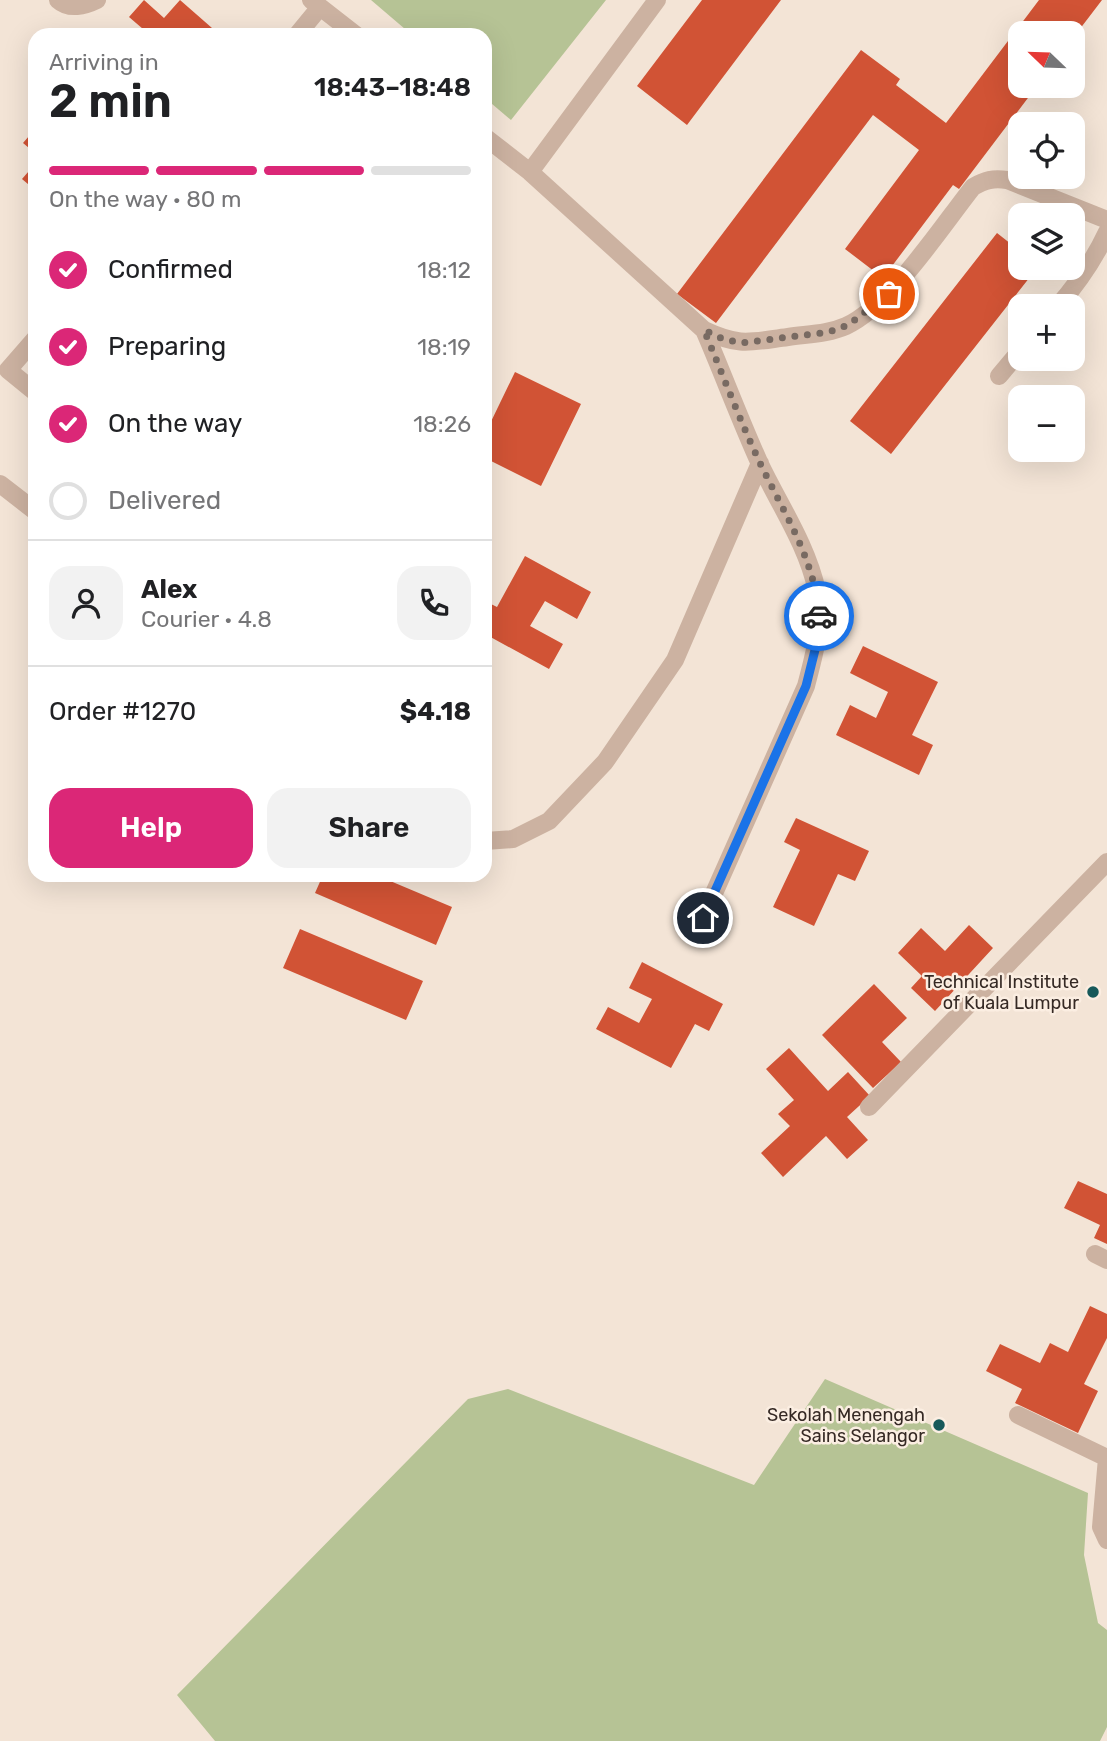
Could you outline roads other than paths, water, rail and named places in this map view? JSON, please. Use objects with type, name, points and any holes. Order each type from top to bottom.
[{"type":"lane","points":[[58,0],[64,5],[81,6],[97,0]]},
{"type":"lane","points":[[530,172],[657,0]]},
{"type":"lane","points":[[301,28],[316,4],[347,28]]},
{"type":"lane","points":[[492,142],[530,172],[704,330],[723,339],[741,343],[829,332],[848,325],[889,294],[973,187],[993,178],[1007,180],[1107,220]]},
{"type":"lane","points":[[1069,294],[1096,256],[1107,232]]},
{"type":"lane","points":[[703,918],[806,686],[819,621],[817,592],[803,548],[760,463],[704,330]]},
{"type":"lane","points":[[28,347],[4,374],[28,389]]},
{"type":"lane","points":[[999,376],[1008,365]]},
{"type":"lane","points":[[492,840],[513,839],[549,821],[605,762],[675,660],[760,463]]},
{"type":"lane","points":[[0,484],[28,506]]},
{"type":"lane","points":[[869,1107],[1107,862]]},
{"type":"lane","points":[[1018,1415],[1107,1458],[1101,1527],[1107,1540]]},
{"type":"place","name":"Technical Institute of Kuala Lumpur","points":[[1093,992]]},
{"type":"place","name":"Sekolah Menengah Sains Selangor","points":[[939,1425]]}]
